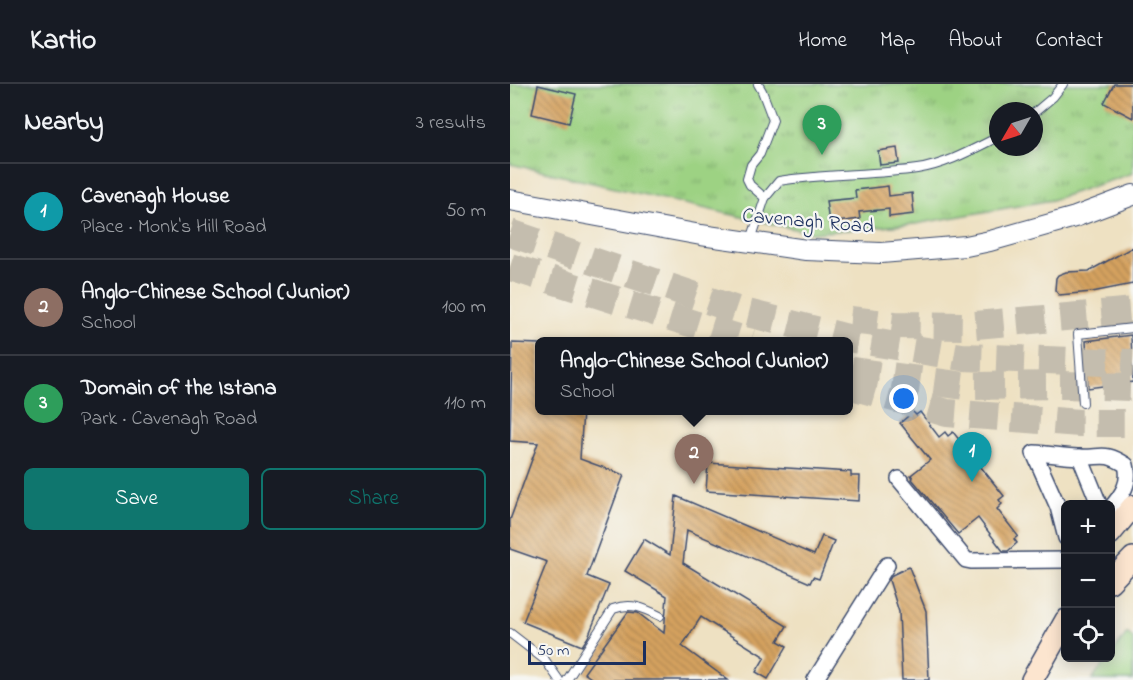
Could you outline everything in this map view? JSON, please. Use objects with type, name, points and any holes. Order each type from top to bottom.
[{"type":"main road","points":[[1115,528],[1133,506]]},
{"type":"main road","points":[[1115,577],[1133,558]]},
{"type":"main road","points":[[1032,680],[1061,627]]},
{"type":"street","name":"Cavenagh Road","points":[[510,200],[701,235],[806,250],[881,253],[966,246],[1075,217],[1133,195]]},
{"type":"street","points":[[1061,520],[1058,507],[1034,453],[1080,458],[1104,455],[1126,465],[1128,481],[1115,503]]},
{"type":"street","points":[[1080,458],[1097,500]]},
{"type":"street","points":[[899,479],[966,560],[1061,560]]},
{"type":"street","points":[[815,680],[887,565]]},
{"type":"lane","points":[[758,84],[773,120],[760,154],[751,165],[747,179],[750,185],[765,198]]},
{"type":"lane","points":[[1043,105],[1063,84]]},
{"type":"lane","points":[[750,241],[765,198],[779,181],[810,176],[918,169],[949,160],[989,141]]},
{"type":"lane","points":[[1083,404],[1078,334],[1133,328]]},
{"type":"lane","points":[[567,680],[613,609],[622,606],[640,606],[660,616]]},
{"type":"lane","points":[[510,633],[545,660],[559,680]]},
{"type":"green space","points":[[510,84],[1133,84],[1133,173],[1052,200],[915,224],[812,233],[510,164]]},
{"type":"green space","points":[[1127,633],[1133,638],[1133,680],[1091,680],[1105,662],[1115,662],[1115,650]]},
{"type":"building","points":[[1114,84],[1133,84],[1133,118],[1104,103]]},
{"type":"building","points":[[538,85],[576,94],[569,123],[532,114]]},
{"type":"building","points":[[897,148],[899,163],[880,165],[878,151]]},
{"type":"building","points":[[888,186],[889,196],[912,193],[914,214],[889,217],[889,209],[859,212],[860,219],[829,223],[826,201],[856,198],[855,190]]},
{"type":"building","points":[[1133,247],[1133,284],[1092,292],[1059,295],[1055,290],[1058,275],[1066,272],[1089,271]]},
{"type":"building","points":[[1131,335],[1133,382],[1088,388],[1086,341]]},
{"type":"building","points":[[512,343],[535,344],[535,415],[583,415],[580,459],[624,475],[587,576],[609,585],[588,637],[582,646],[523,622],[547,562],[510,549],[510,520],[538,443],[510,441]]},
{"type":"building","points":[[913,412],[916,415],[920,412],[939,437],[945,432],[948,436],[953,432],[1004,496],[999,500],[1002,504],[997,509],[1018,536],[1014,539],[1017,543],[1008,551],[1003,551],[978,518],[958,534],[912,479],[911,475],[930,460],[900,423]]},
{"type":"building","points":[[708,463],[851,472],[851,476],[860,476],[859,501],[706,491]]},
{"type":"building","points":[[676,496],[814,555],[822,536],[834,541],[819,579],[813,577],[810,583],[687,530],[683,563],[787,626],[778,641],[787,646],[768,679],[756,672],[765,657],[701,617],[682,646],[728,680],[594,680],[584,673],[628,612],[638,613],[664,633],[667,596],[625,571],[644,539],[670,555]]},
{"type":"building","points":[[909,567],[926,611],[929,680],[902,680],[899,612],[889,580],[892,575]]},
{"type":"tunnel","points":[[510,233],[743,312],[844,337]]},
{"type":"tunnel","points":[[510,267],[735,337]]},
{"type":"tunnel","points":[[850,320],[895,325],[965,326],[1133,311]]},
{"type":"tunnel","points":[[853,339],[962,357],[1133,363]]},
{"type":"tunnel","points":[[853,371],[965,386],[1133,387]]},
{"type":"tunnel","points":[[853,386],[947,413],[1080,423],[1133,423]]},
{"type":"place","name":"Domain of the Istana","points":[[822,155]]},
{"type":"place","name":"Cavenagh House","points":[[972,482]]},
{"type":"place","name":"Anglo-Chinese School (Junior)","points":[[694,484]]}]
